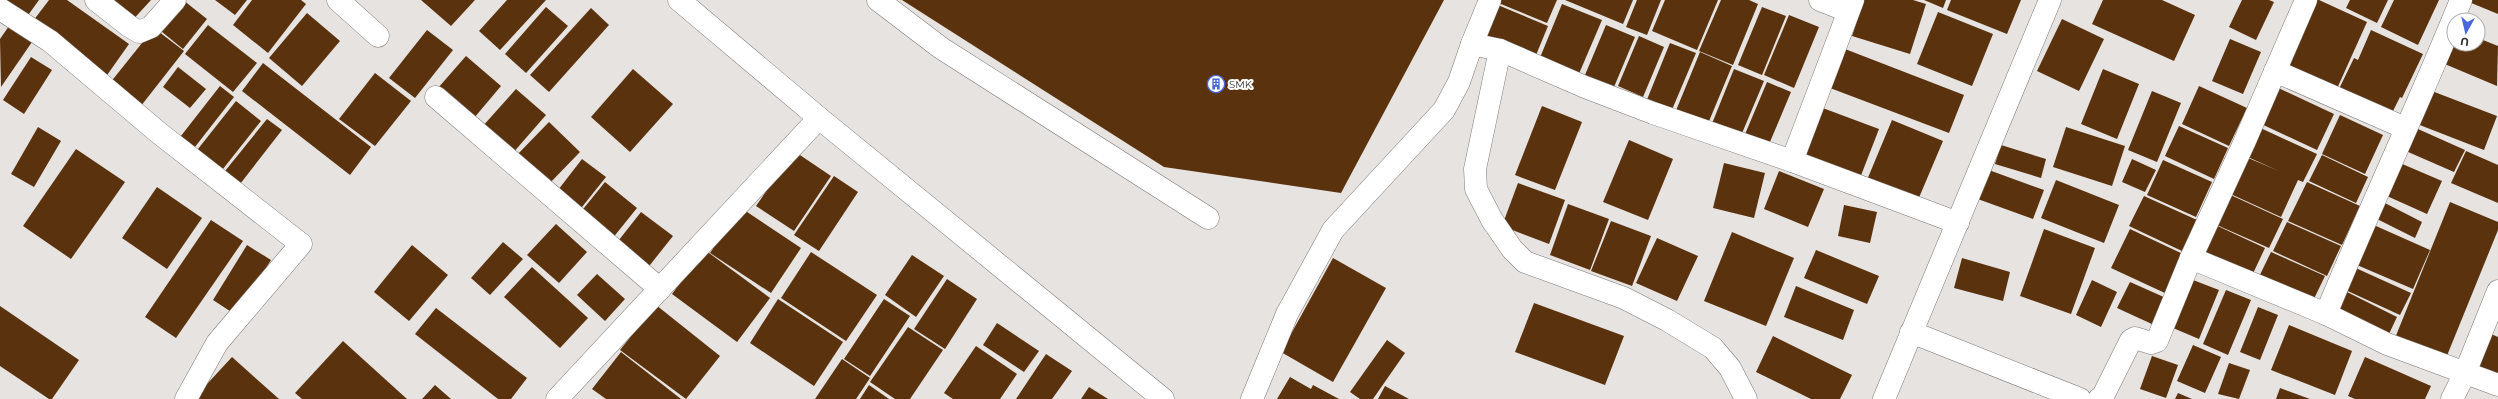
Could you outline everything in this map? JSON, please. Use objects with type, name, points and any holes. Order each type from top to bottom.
[{"type":"street","points":[[96,0],[139,32],[151,27],[175,0]]},
{"type":"street","points":[[338,0],[378,36]]},
{"type":"street","points":[[679,0],[819,118],[1163,399]]},
{"type":"street","points":[[878,0],[941,48],[1208,218]]},
{"type":"street","points":[[1252,399],[1288,314],[1333,230],[1444,110],[1459,82],[1472,44],[1490,0]]},
{"type":"street","points":[[1792,161],[1851,5],[1820,0]]},
{"type":"street","points":[[1884,399],[2050,0]]},
{"type":"street","points":[[2099,399],[2103,396],[2131,340],[2135,338],[2151,343],[2157,341],[2191,258],[2306,0]]},
{"type":"street","points":[[2326,314],[2405,128],[2435,64],[2461,0]]},
{"type":"street","points":[[0,9],[50,42],[159,133],[300,244],[217,343],[186,399]]},
{"type":"street","points":[[1472,44],[1500,50],[1585,87],[1653,113],[1792,161],[1958,223]]},
{"type":"street","points":[[1500,50],[1475,169],[1475,177],[1476,189],[1492,220],[1512,249],[1525,262],[1624,298],[1667,320],[1713,348],[1730,368],[1746,399]]},
{"type":"street","points":[[2275,71],[2405,128]]},
{"type":"street","points":[[436,97],[660,289]]},
{"type":"street","points":[[564,396],[660,289],[819,118]]},
{"type":"street","points":[[2191,258],[2326,314],[2387,344],[2498,385]]},
{"type":"street","points":[[2452,399],[2465,374],[2498,291]]},
{"type":"street","points":[[1911,332],[2080,399]]},
{"type":"building","points":[[2,0],[39,0],[26,18]]},
{"type":"building","points":[[49,0],[67,0],[129,44],[105,78],[30,25]]},
{"type":"building","points":[[103,0],[151,0],[129,24]]},
{"type":"building","points":[[183,0],[207,19],[183,49],[156,27]]},
{"type":"building","points":[[215,0],[247,0],[235,15]]},
{"type":"building","points":[[252,0],[301,0],[306,4],[268,53],[233,25]]},
{"type":"building","points":[[421,0],[475,0],[451,26]]},
{"type":"building","points":[[507,0],[546,0],[500,50],[479,31]]},
{"type":"building","name":"SMK","points":[[902,0],[1444,0],[1341,193],[1164,167]]},
{"type":"building","points":[[1497,0],[1557,0],[1547,23],[1496,2]]},
{"type":"building","points":[[1565,0],[1633,0],[1623,24]]},
{"type":"building","points":[[1637,0],[1661,0],[1647,35],[1626,27]]},
{"type":"building","points":[[1665,0],[1718,0],[1697,50],[1652,31]]},
{"type":"building","points":[[1721,0],[1749,0],[1758,4],[1733,65],[1699,51]]},
{"type":"building","points":[[1864,0],[1913,0],[1926,4],[1910,54],[1852,36]]},
{"type":"building","points":[[1924,0],[1946,0],[1943,8]]},
{"type":"building","points":[[1951,0],[2021,0],[2007,34],[1947,10]]},
{"type":"building","points":[[2103,0],[2162,0],[2195,15],[2174,61],[2092,24]]},
{"type":"building","points":[[2242,0],[2269,0],[2274,2],[2256,40],[2229,27]]},
{"type":"building","points":[[2309,0],[2319,0],[2367,22],[2335,93],[2278,67]]},
{"type":"building","points":[[2350,0],[2388,0],[2377,23],[2346,8]]},
{"type":"building","points":[[2394,0],[2439,0],[2418,45],[2381,27]]},
{"type":"building","points":[[2464,0],[2498,0],[2498,14]]},
{"type":"building","points":[[1493,3],[1548,26],[1534,60],[1479,37]]},
{"type":"building","points":[[1562,4],[1602,20],[1578,76],[1539,60]]},
{"type":"building","points":[[546,7],[568,26],[526,73],[505,54]]},
{"type":"building","points":[[1762,7],[1786,16],[1762,75],[1738,65]]},
{"type":"building","points":[[591,8],[609,25],[549,92],[530,75]]},
{"type":"building","points":[[1938,12],[1993,34],[1972,86],[1917,64]]},
{"type":"building","points":[[307,13],[340,41],[302,86],[269,58]]},
{"type":"building","points":[[1789,15],[1819,27],[1794,88],[1764,75]]},
{"type":"building","points":[[2062,19],[2104,39],[2079,91],[2037,71]]},
{"type":"building","points":[[208,25],[257,63],[233,92],[185,54]]},
{"type":"building","points":[[1606,25],[1635,37],[1614,87],[1585,75]]},
{"type":"building","points":[[9,26],[32,42],[1,87],[0,39]]},
{"type":"building","points":[[154,28],[184,51],[137,111],[106,88]]},
{"type":"building","points":[[427,30],[453,50],[415,98],[389,78]]},
{"type":"building","points":[[2371,30],[2423,54],[2402,98],[2400,97],[2392,113],[2339,89],[2354,58],[2358,60]]},
{"type":"building","points":[[1639,36],[1664,47],[1643,97],[1618,86]]},
{"type":"building","points":[[2230,39],[2261,52],[2243,94],[2212,81]]},
{"type":"building","points":[[2486,41],[2498,46],[2497,86],[2440,62],[2448,52],[2486,52]]},
{"type":"building","points":[[1670,43],[1696,53],[1671,112],[1646,102]]},
{"type":"building","points":[[1845,49],[1964,95],[1949,133],[1830,88]]},
{"type":"building","points":[[1700,52],[1732,66],[1707,126],[1675,113]]},
{"type":"building","points":[[466,56],[501,86],[474,118],[438,88]]},
{"type":"building","points":[[31,57],[52,70],[24,114],[3,100]]},
{"type":"building","points":[[263,63],[371,147],[350,175],[242,91]]},
{"type":"building","points":[[178,67],[206,89],[190,108],[163,87]]},
{"type":"building","points":[[633,69],[673,104],[630,152],[591,117]]},
{"type":"building","points":[[1734,69],[1764,81],[1740,138],[1711,126]]},
{"type":"building","points":[[2103,69],[2139,84],[2117,139],[2081,124]]},
{"type":"building","points":[[375,73],[411,101],[375,146],[339,119]]},
{"type":"building","points":[[1767,82],[1791,92],[1767,149],[1743,139]]},
{"type":"building","points":[[220,86],[234,97],[191,152],[177,141]]},
{"type":"building","points":[[2199,86],[2247,108],[2229,146],[2182,124]]},
{"type":"building","points":[[2274,86],[2334,114],[2317,150],[2257,122]]},
{"type":"building","points":[[2424,88],[2497,116],[2484,150],[2412,122]]},
{"type":"building","points":[[516,89],[546,115],[512,154],[482,127]]},
{"type":"building","points":[[2152,91],[2181,103],[2157,162],[2128,150]]},
{"type":"building","points":[[236,101],[261,121],[219,174],[194,154]]},
{"type":"building","points":[[1542,106],[1582,122],[1555,190],[1515,175]]},
{"type":"building","points":[[1820,107],[1879,129],[1860,178],[1801,156]]},
{"type":"building","points":[[2340,115],[2383,135],[2365,174],[2322,154]]},
{"type":"building","points":[[267,119],[282,130],[237,188],[221,176]]},
{"type":"building","points":[[1892,120],[1943,141],[1918,200],[1867,180]]},
{"type":"building","points":[[549,122],[580,152],[547,186],[516,156]]},
{"type":"building","points":[[2254,125],[2317,154],[2303,182],[2298,180],[2281,217],[2224,191],[2241,155],[2279,171],[2241,154]]},
{"type":"building","points":[[2409,125],[2465,150],[2454,172],[2399,148]]},
{"type":"building","points":[[2179,126],[2228,148],[2214,179],[2165,156]]},
{"type":"building","points":[[38,127],[61,141],[34,187],[11,174]]},
{"type":"building","points":[[2066,127],[2125,146],[2112,186],[2053,167]]},
{"type":"building","points":[[1629,140],[1673,159],[1648,220],[1603,202]]},
{"type":"building","points":[[2001,145],[2046,159],[2041,178],[1995,164]]},
{"type":"building","points":[[76,149],[125,182],[71,259],[23,226]]},
{"type":"building","points":[[794,151],[831,176],[794,231],[756,206]]},
{"type":"building","points":[[2466,151],[2498,165],[2498,203],[2451,183]]},
{"type":"building","points":[[2322,155],[2368,177],[2356,203],[2309,181]]},
{"type":"building","points":[[582,159],[606,177],[578,212],[555,194]]},
{"type":"building","points":[[2132,159],[2156,170],[2145,192],[2122,182]]},
{"type":"building","points":[[2163,160],[2212,182],[2196,217],[2147,195]]},
{"type":"building","points":[[2393,160],[2442,181],[2427,214],[2378,192]]},
{"type":"building","points":[[1724,163],[1765,173],[1754,218],[1713,208]]},
{"type":"building","points":[[1986,169],[2044,190],[2033,219],[1975,198]]},
{"type":"building","points":[[1779,171],[1824,189],[1808,227],[1764,209]]},
{"type":"building","points":[[834,176],[858,192],[819,251],[794,235]]},
{"type":"building","points":[[2056,180],[2119,205],[2104,243],[2041,218]]},
{"type":"building","points":[[605,182],[637,208],[612,239],[580,213]]},
{"type":"building","points":[[2307,182],[2360,206],[2342,245],[2288,221]]},
{"type":"building","points":[[1518,183],[1565,200],[1549,244],[1502,226]]},
{"type":"building","points":[[157,187],[202,218],[167,269],[122,238]]},
{"type":"building","points":[[2224,192],[2283,219],[2269,248],[2210,222]]},
{"type":"building","points":[[2144,196],[2197,220],[2182,251],[2129,226]]},
{"type":"building","points":[[2379,200],[2422,222],[2415,238],[2371,216]]},
{"type":"building","points":[[2450,202],[2498,222],[2498,230],[2444,363],[2393,343]]},
{"type":"building","points":[[1568,204],[1609,219],[1590,270],[1550,255]]},
{"type":"building","points":[[1844,205],[1877,212],[1870,243],[1838,236]]},
{"type":"building","points":[[741,208],[801,248],[771,293],[710,253]]},
{"type":"building","points":[[641,212],[673,236],[646,270],[615,245]]},
{"type":"building","points":[[211,220],[243,241],[176,338],[145,317]]},
{"type":"building","points":[[1611,221],[1651,236],[1632,286],[1591,271]]},
{"type":"building","points":[[2209,222],[2265,248],[2249,282],[2193,257]]},
{"type":"building","points":[[2287,222],[2341,246],[2327,276],[2273,251]]},
{"type":"building","points":[[2367,222],[2430,250],[2413,289],[2350,262]]},
{"type":"building","points":[[556,224],[587,252],[559,283],[527,255]]},
{"type":"building","points":[[2044,229],[2095,248],[2071,314],[2020,296]]},
{"type":"building","points":[[2130,229],[2185,255],[2167,294],[2111,268]]},
{"type":"building","points":[[1732,232],[1794,258],[1766,326],[1704,301]]},
{"type":"building","points":[[1657,238],[1698,256],[1677,301],[1636,283]]},
{"type":"building","points":[[503,242],[523,259],[490,295],[471,278]]},
{"type":"building","points":[[247,245],[271,260],[236,315],[213,300]]},
{"type":"building","points":[[412,245],[448,275],[409,321],[374,292]]},
{"type":"building","points":[[705,250],[770,298],[737,342],[672,294]]},
{"type":"building","points":[[1816,250],[1879,276],[1867,304],[1804,278]]},
{"type":"building","points":[[811,252],[877,295],[846,341],[781,298]]},
{"type":"building","points":[[2271,252],[2325,276],[2310,307],[2256,283]]},
{"type":"building","points":[[912,255],[944,276],[916,317],[885,295]]},
{"type":"building","points":[[1333,258],[1386,288],[1333,382],[1281,352]]},
{"type":"building","points":[[1962,258],[2010,272],[2003,301],[1954,288]]},
{"type":"building","points":[[2349,265],[2411,293],[2400,315],[2339,287]]},
{"type":"building","points":[[532,267],[588,318],[560,348],[504,297]]},
{"type":"building","points":[[597,274],[625,299],[605,321],[577,295]]},
{"type":"building","points":[[947,279],[977,299],[945,349],[914,329]]},
{"type":"building","points":[[2092,280],[2117,292],[2101,327],[2076,315]]},
{"type":"building","points":[[2193,280],[2219,290],[2199,339],[2173,328]]},
{"type":"building","points":[[2130,282],[2166,298],[2154,325],[2117,308]]},
{"type":"building","points":[[1796,286],[1854,310],[1843,340],[1784,317]]},
{"type":"building","points":[[2341,289],[2397,317],[2388,336],[2332,308]]},
{"type":"building","points":[[2226,290],[2251,300],[2228,355],[2203,344]]},
{"type":"building","points":[[778,299],[843,342],[814,386],[750,343]]},
{"type":"building","points":[[884,299],[910,316],[870,376],[844,359]]},
{"type":"building","points":[[1534,303],[1624,336],[1605,385],[1515,352]]},
{"type":"building","points":[[656,305],[720,356],[686,399],[620,350]]},
{"type":"building","points":[[0,306],[79,360],[52,399],[49,399],[0,366]]},
{"type":"building","points":[[2258,307],[2278,315],[2260,360],[2240,352]]},
{"type":"building","points":[[436,308],[527,378],[511,399],[498,399],[415,334]]},
{"type":"building","points":[[997,323],[1039,351],[1024,372],[983,345]]},
{"type":"building","points":[[2289,325],[2352,351],[2335,395],[2271,370]]},
{"type":"building","points":[[908,327],[943,350],[910,399],[895,399],[870,382]]},
{"type":"building","points":[[2484,331],[2498,337],[2498,380],[2468,367]]},
{"type":"building","points":[[1773,336],[1852,375],[1840,399],[1811,399],[1756,372]]},
{"type":"building","points":[[1387,340],[1405,353],[1373,399],[1360,399],[1350,392]]},
{"type":"building","points":[[343,341],[407,399],[302,399],[295,393]]},
{"type":"building","points":[[2193,345],[2221,357],[2205,393],[2177,381]]},
{"type":"building","points":[[976,346],[1017,374],[1000,399],[953,399],[944,393]]},
{"type":"building","points":[[621,352],[681,399],[606,399],[592,389]]},
{"type":"building","points":[[1046,354],[1072,371],[1052,399],[1016,399]]},
{"type":"building","points":[[2152,356],[2178,365],[2166,398],[2140,389]]},
{"type":"building","points":[[232,357],[279,399],[198,399],[195,397]]},
{"type":"building","points":[[2365,357],[2431,386],[2425,399],[2355,399],[2348,396]]},
{"type":"building","points":[[842,359],[870,378],[856,399],[815,399]]},
{"type":"building","points":[[2229,363],[2250,370],[2239,399],[2218,394]]},
{"type":"building","points":[[1290,377],[1311,389],[1313,385],[1339,399],[1277,399]]},
{"type":"building","points":[[435,385],[451,399],[422,399]]},
{"type":"building","points":[[869,385],[889,399],[860,399]]},
{"type":"building","points":[[1385,386],[1409,399],[1378,399]]},
{"type":"building","points":[[1089,387],[1108,399],[1081,399]]},
{"type":"building","points":[[2280,388],[2310,399],[2276,399]]},
{"type":"building","points":[[2178,393],[2192,399],[2175,399]]},
{"type":"place","name":"SMK","points":[[1216,84]]}]
